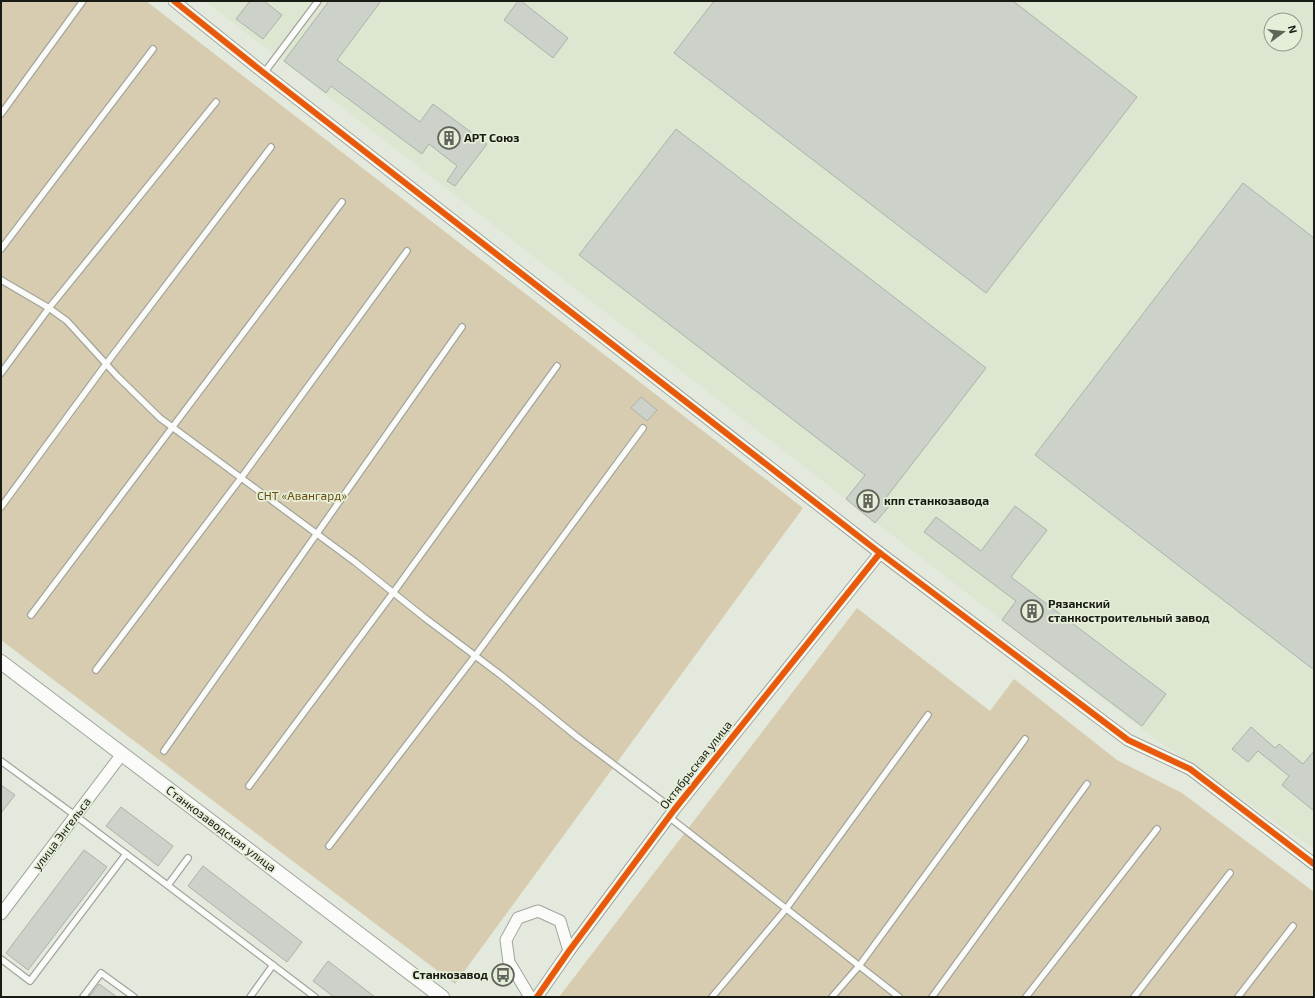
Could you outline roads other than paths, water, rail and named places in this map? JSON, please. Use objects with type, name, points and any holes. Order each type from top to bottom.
[{"type":"street","points":[[174,1],[264,73],[880,553],[1128,740],[1190,769],[1314,864]]},
{"type":"street","name":"Октябрьская улица","points":[[537,997],[569,951],[671,813],[880,553]]},
{"type":"street","name":"Станкозаводская улица","points":[[1,662],[442,997]]},
{"type":"street","name":"улица Энгельса","points":[[1,914],[122,754]]},
{"type":"street","points":[[530,997],[509,962],[506,940],[518,918],[538,910],[560,921],[569,951]]},
{"type":"lane","points":[[1,114],[83,1]]},
{"type":"lane","points":[[264,73],[318,1]]},
{"type":"lane","points":[[1,249],[152,48]]},
{"type":"lane","points":[[1,373],[49,308],[216,102]]},
{"type":"lane","points":[[1,507],[106,364],[271,147]]},
{"type":"lane","points":[[31,615],[342,202]]},
{"type":"lane","points":[[96,670],[241,478],[407,251]]},
{"type":"lane","points":[[1,280],[49,308],[67,321],[106,364],[172,428],[317,534],[475,656],[671,813],[786,909],[899,997]]},
{"type":"lane","points":[[164,751],[462,327]]},
{"type":"lane","points":[[249,786],[393,593],[557,366]]},
{"type":"lane","points":[[329,846],[475,656],[643,428]]},
{"type":"lane","points":[[712,997],[786,909],[928,715]]},
{"type":"lane","points":[[832,997],[859,966],[1025,739]]},
{"type":"lane","points":[[1,761],[168,885],[315,997]]},
{"type":"lane","points":[[932,997],[1086,784]]},
{"type":"lane","points":[[1026,997],[1157,829]]},
{"type":"lane","points":[[1,959],[30,982],[126,854]]},
{"type":"lane","points":[[168,885],[188,858]]},
{"type":"lane","points":[[1134,997],[1230,873]]},
{"type":"lane","points":[[1238,997],[1293,926]]},
{"type":"lane","points":[[250,997],[273,965]]},
{"type":"lane","points":[[83,997],[101,973],[134,997]]},
{"type":"place","name":"АРТ Союз","points":[[449,138]]},
{"type":"place","name":"кпп станкозавода","points":[[868,501]]},
{"type":"place","name":"Рязанский станкостроительный завод","points":[[1032,611]]},
{"type":"place","name":"Станкозавод","points":[[503,975]]},
{"type":"park label","name":"СНТ «Авангард»","points":[[302,496]]}]
